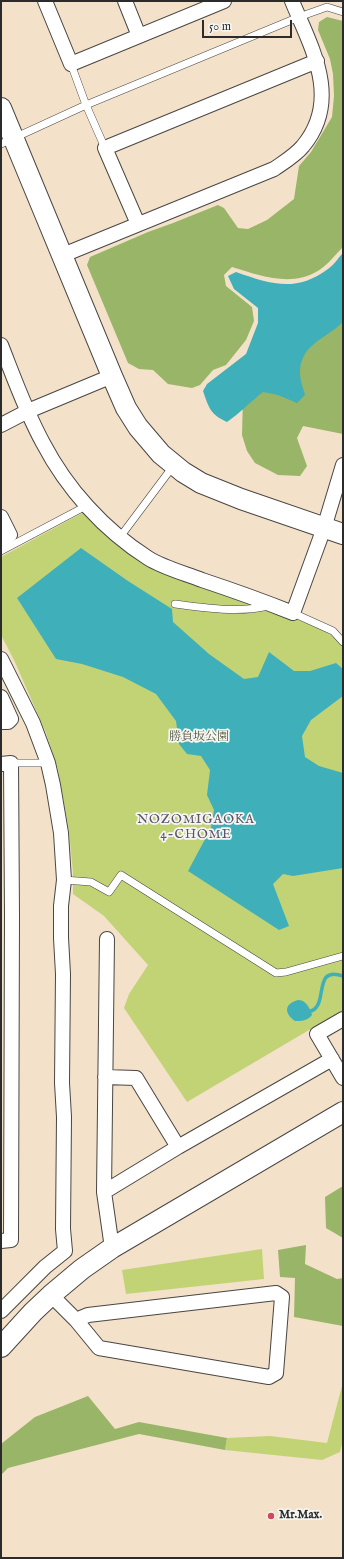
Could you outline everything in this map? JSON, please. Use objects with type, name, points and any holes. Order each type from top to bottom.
[{"type":"street","points":[[45,1],[72,64],[139,36],[206,4],[224,1]]},
{"type":"street","points":[[125,1],[139,36]]},
{"type":"street","points":[[63,255],[274,169],[303,146],[313,131],[319,116],[322,81],[317,61],[292,1]]},
{"type":"street","points":[[138,224],[106,148],[317,61]]},
{"type":"street","points":[[1,108],[7,141],[63,255],[112,376],[126,408],[138,427],[161,454],[174,465],[201,483],[241,499],[343,534]]},
{"type":"street","points":[[1,345],[43,443],[64,478],[86,506],[120,537],[149,558],[171,569],[272,605],[293,612],[324,528],[343,465]]},
{"type":"street","points":[[1,425],[28,411],[112,376]]},
{"type":"street","points":[[1,517],[10,535],[1,540]]},
{"type":"street","points":[[1,659],[33,723],[48,763],[61,832],[64,880],[61,906],[61,938],[64,974],[62,1229],[65,1251],[45,1267],[1,1311]]},
{"type":"street","points":[[1,697],[11,719],[8,722],[1,722]]},
{"type":"street","points":[[1,1241],[11,1240],[6,1036],[6,764]]},
{"type":"street","points":[[107,939],[104,1192],[112,1248]]},
{"type":"street","points":[[343,1019],[317,1034],[343,1078]]},
{"type":"street","points":[[104,1192],[178,1147],[332,1059]]},
{"type":"street","points":[[105,1077],[136,1078],[178,1147]]},
{"type":"street","points":[[1,1347],[33,1312],[52,1294],[82,1269],[112,1248],[343,1112]]},
{"type":"street","points":[[52,1294],[99,1348],[268,1377],[276,1373],[282,1297],[276,1293],[88,1315],[76,1320]]},
{"type":"lane","points":[[7,141],[86,105],[327,7],[343,12]]},
{"type":"lane","points":[[72,64],[86,105],[106,148]]},
{"type":"lane","points":[[120,537],[174,465]]},
{"type":"lane","points":[[1,552],[86,506]]},
{"type":"lane","points":[[175,604],[200,607],[254,609],[272,605]]},
{"type":"lane","points":[[293,612],[333,631],[343,642]]},
{"type":"lane","points":[[6,764],[48,763]]},
{"type":"lane","points":[[64,880],[91,882],[109,892],[121,875],[276,973],[286,972],[343,956]]},
{"type":"green space","points":[[327,17],[343,21],[343,247],[320,270],[296,279],[263,276],[232,267],[224,275],[226,286],[252,307],[254,321],[246,340],[226,365],[213,370],[200,385],[192,388],[168,384],[153,370],[139,369],[128,363],[87,265],[90,257],[148,232],[218,205],[224,208],[238,228],[248,229],[267,220],[294,199],[299,166],[311,152],[332,117],[334,96],[333,74],[330,59],[318,30],[319,22]]},
{"type":"green space","points":[[343,313],[343,434],[303,426],[297,438],[307,466],[300,476],[278,475],[255,463],[247,451],[242,435],[243,397],[294,360]]},
{"type":"green space","name":"勝負坂公園","points":[[84,512],[111,537],[289,617],[325,631],[343,646],[343,1010],[187,1102],[124,1008],[129,994],[148,965],[104,916],[73,894],[73,873],[69,831],[58,769],[46,733],[14,660],[1,635],[1,557]]},
{"type":"green space","points":[[343,1186],[343,1238],[326,1228],[325,1197]]},
{"type":"green space","points":[[306,1245],[305,1264],[337,1279],[343,1278],[343,1326],[294,1317],[295,1278],[280,1277],[278,1250]]},
{"type":"green space","points":[[262,1249],[264,1279],[126,1294],[122,1270]]},
{"type":"green space","points":[[343,1382],[343,1441],[340,1452],[322,1460],[225,1450],[227,1438],[270,1436],[327,1443]]},
{"type":"green space","points":[[88,1396],[115,1429],[139,1422],[227,1438],[225,1450],[139,1434],[8,1468],[1,1475],[1,1444],[35,1417]]},
{"type":"water","points":[[343,253],[343,322],[315,343],[304,355],[300,373],[305,395],[297,403],[278,395],[263,392],[227,422],[217,416],[211,410],[203,391],[207,384],[246,354],[258,323],[258,308],[234,289],[228,276],[236,272],[272,283],[294,284],[316,277],[330,267]]},
{"type":"water","points":[[81,548],[128,581],[172,609],[173,622],[209,654],[244,679],[258,677],[269,652],[294,671],[310,671],[336,663],[343,669],[343,696],[311,720],[302,736],[305,757],[319,766],[343,773],[343,868],[293,876],[283,874],[273,884],[289,926],[279,930],[188,871],[211,828],[214,810],[207,795],[210,770],[201,756],[187,754],[179,744],[176,721],[156,694],[123,677],[82,664],[56,659],[17,598]]},
{"type":"water","points":[[298,1000],[303,1001],[307,1005],[312,1015],[306,1020],[295,1021],[287,1012],[288,1006]]},
{"type":"waterway","points":[[311,1011],[316,1007],[319,1001],[322,987],[327,976],[333,974],[343,976]]},
{"type":"place","name":"Mr.Max.","points":[[271,1516]]},
{"type":"district","name":"NOZOMIGAOKA 4-CHOME","points":[[196,828]]}]
